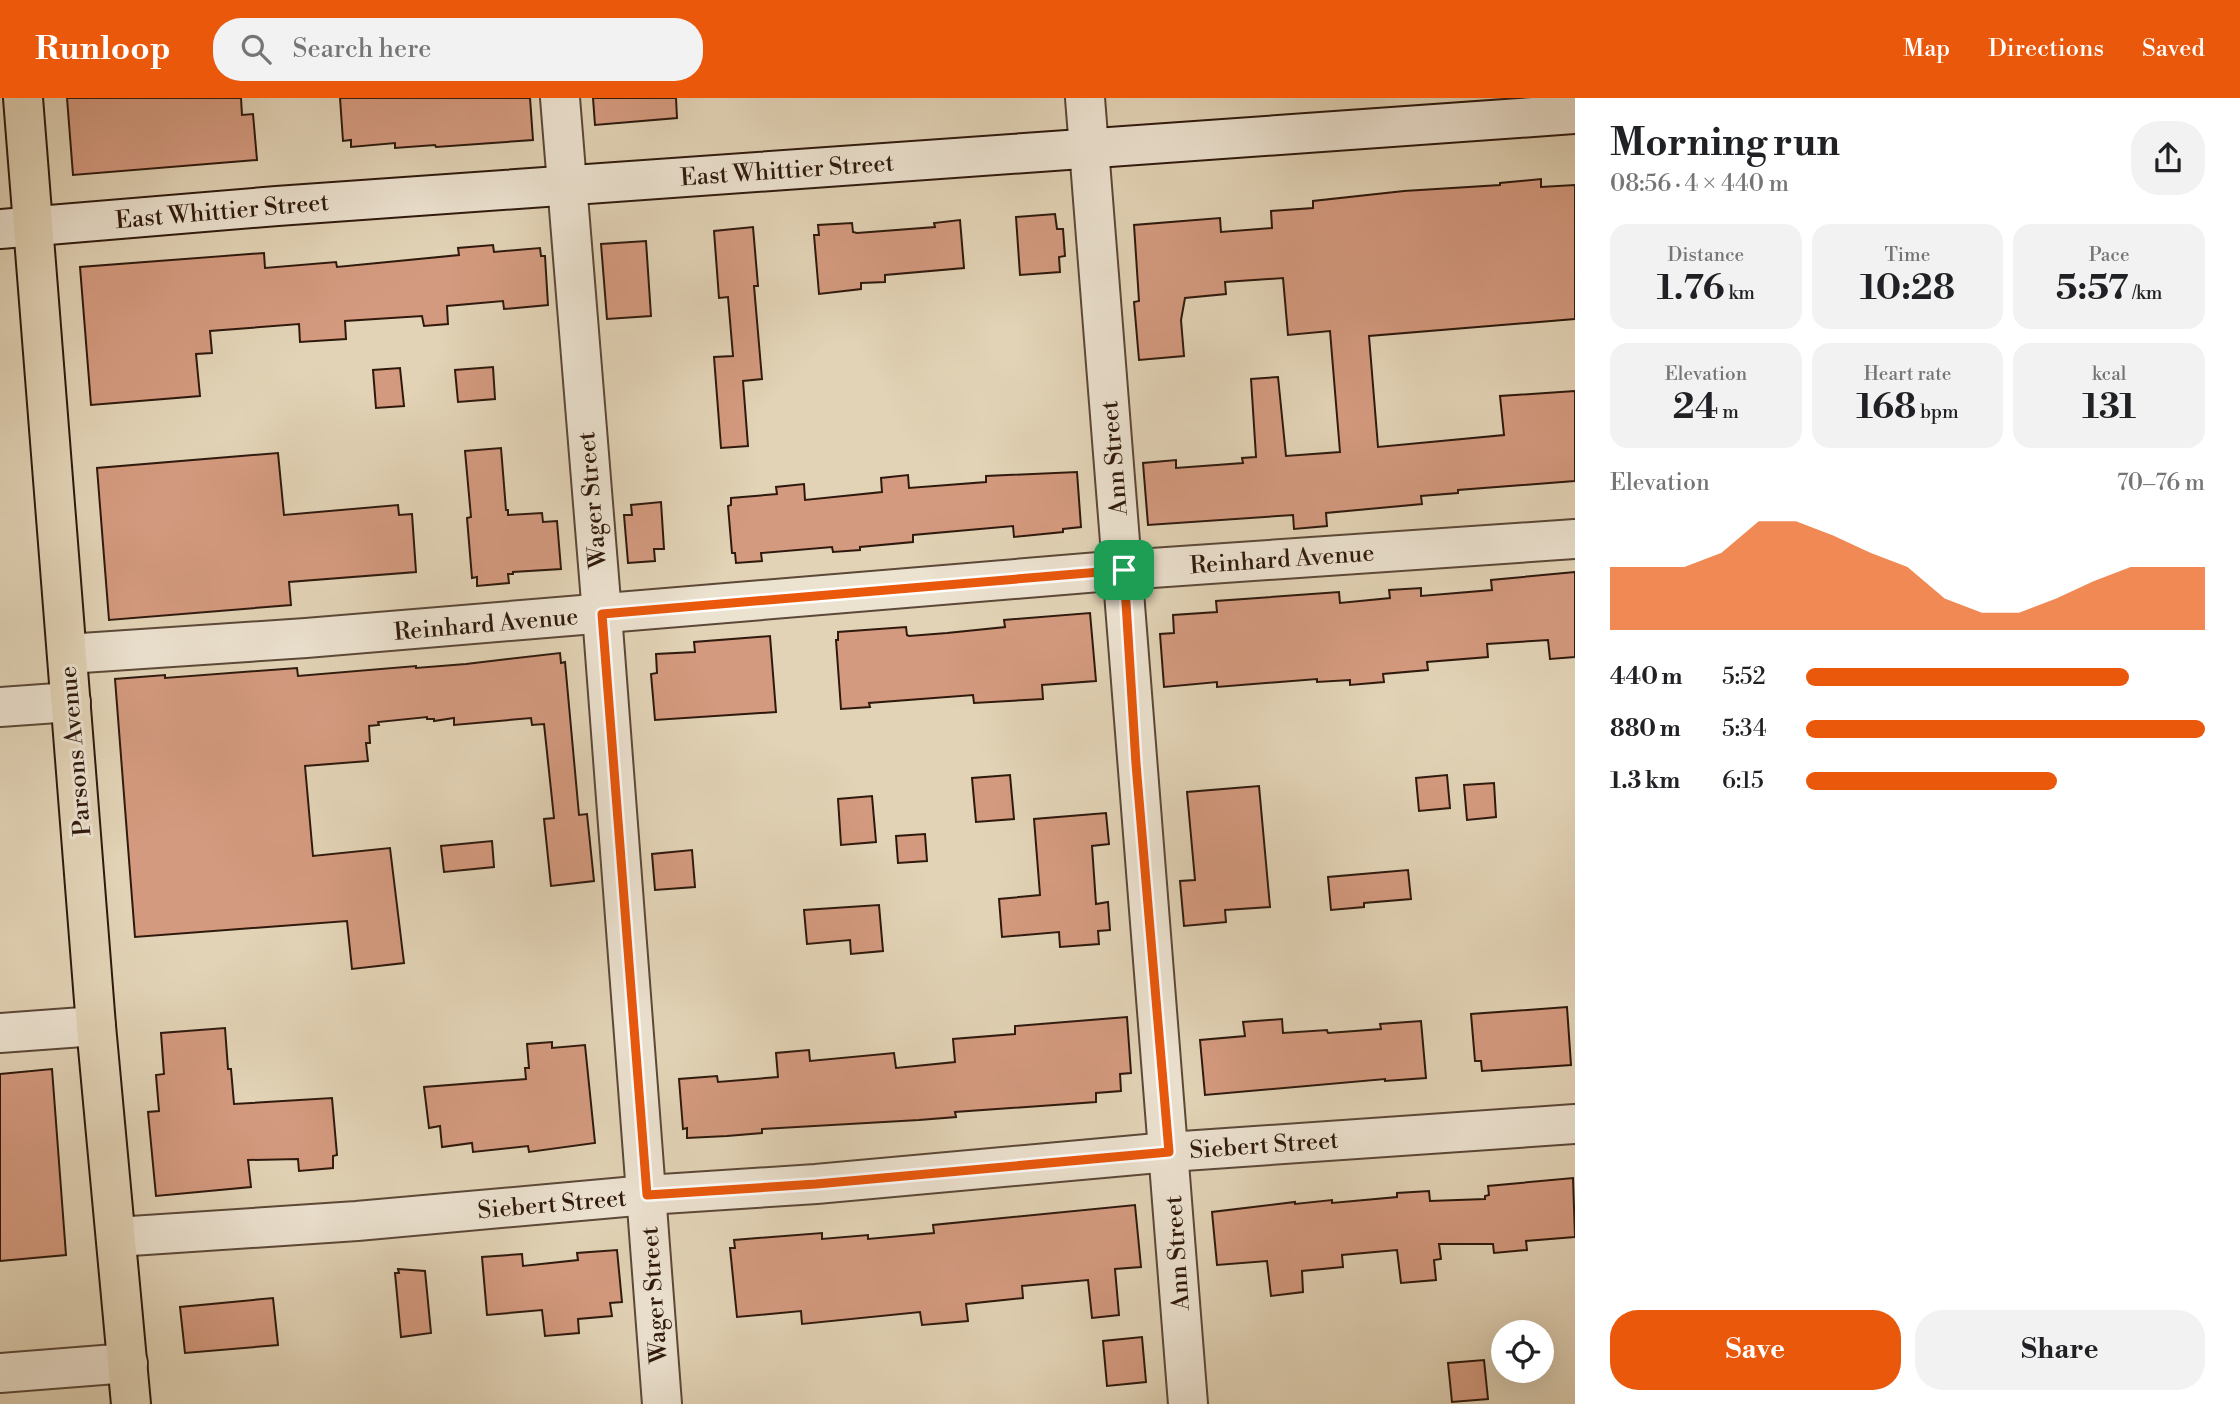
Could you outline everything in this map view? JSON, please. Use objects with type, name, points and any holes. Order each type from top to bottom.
[{"type":"main road","name":"Parsons Avenue","points":[[23,98],[17,228],[67,654],[96,1026],[131,1404]]},
{"type":"street","name":"Wager Street","points":[[560,98],[662,1404]]},
{"type":"street","name":"Ann Street","points":[[1086,98],[1188,1404]]},
{"type":"street","name":"East Whittier Street","points":[[17,228],[290,205],[1575,114]]},
{"type":"street","name":"Reinhard Avenue","points":[[67,654],[306,638],[1124,570],[1575,539]]},
{"type":"street","points":[[0,707],[71,702]]},
{"type":"street","points":[[0,1033],[96,1026]]},
{"type":"street","name":"Siebert Street","points":[[116,1237],[357,1221],[647,1195],[816,1184],[1169,1152],[1575,1124]]},
{"type":"street","points":[[0,1373],[128,1363]]},
{"type":"building","points":[[67,98],[241,98],[242,115],[253,114],[257,160],[73,175]]},
{"type":"building","points":[[340,98],[530,98],[533,140],[436,147],[395,148],[395,143],[351,147],[351,140],[343,141]]},
{"type":"building","points":[[593,98],[676,98],[677,118],[595,125]]},
{"type":"building","points":[[1541,179],[1541,187],[1575,185],[1575,319],[1369,336],[1378,447],[1504,435],[1500,396],[1575,391],[1575,481],[1458,490],[1458,493],[1421,496],[1422,504],[1326,513],[1327,526],[1294,529],[1293,515],[1148,525],[1143,463],[1176,460],[1176,468],[1243,463],[1242,458],[1256,457],[1251,379],[1278,377],[1286,456],[1340,452],[1330,331],[1288,335],[1283,278],[1225,282],[1226,294],[1185,298],[1181,320],[1184,356],[1139,360],[1134,302],[1139,301],[1134,225],[1220,218],[1221,232],[1272,228],[1271,211],[1313,208],[1313,201]]},
{"type":"building","points":[[1055,214],[1057,229],[1063,229],[1065,256],[1059,257],[1060,272],[1020,275],[1016,217]]},
{"type":"building","points":[[960,220],[964,268],[885,275],[885,282],[861,283],[861,289],[819,294],[814,235],[819,235],[818,225],[852,223],[853,232],[857,233],[935,227],[934,223]]},
{"type":"building","points":[[753,227],[758,286],[754,286],[762,379],[743,381],[748,446],[721,448],[714,357],[733,356],[728,297],[719,298],[714,231]]},
{"type":"building","points":[[646,241],[651,316],[607,319],[601,244]]},
{"type":"building","points":[[493,245],[494,252],[540,248],[541,256],[545,256],[548,305],[504,309],[503,301],[447,306],[448,324],[424,326],[422,316],[345,321],[346,339],[300,342],[299,324],[210,331],[212,353],[196,354],[200,396],[91,405],[80,267],[264,253],[265,268],[336,262],[337,267],[459,255],[458,248]]},
{"type":"building","points":[[493,367],[495,399],[458,402],[455,370]]},
{"type":"building","points":[[400,368],[404,406],[376,408],[373,370]]},
{"type":"building","points":[[501,448],[508,515],[542,513],[543,522],[557,521],[561,569],[513,572],[508,574],[509,583],[477,586],[477,577],[472,578],[467,518],[471,517],[465,451]]},
{"type":"building","points":[[278,453],[284,515],[398,505],[399,515],[412,514],[416,572],[289,582],[291,605],[109,620],[97,468]]},
{"type":"building","points":[[1077,472],[1081,527],[1063,529],[1063,532],[1014,537],[1013,526],[913,535],[913,542],[833,552],[832,547],[761,553],[762,561],[736,563],[735,553],[732,553],[728,506],[731,505],[731,498],[777,494],[776,487],[804,484],[805,500],[882,492],[881,478],[908,475],[909,488],[986,482],[986,476]]},
{"type":"building","points":[[661,502],[664,549],[654,549],[655,561],[628,563],[624,515],[632,515],[631,505]]},
{"type":"building","points":[[1575,572],[1575,657],[1550,659],[1548,640],[1487,644],[1488,657],[1427,662],[1428,670],[1383,674],[1384,682],[1350,685],[1350,680],[1317,682],[1317,679],[1217,687],[1217,682],[1164,687],[1160,634],[1174,633],[1173,615],[1217,612],[1216,601],[1339,592],[1340,603],[1390,598],[1389,590],[1421,588],[1421,596],[1492,590],[1491,580]]},
{"type":"building","points":[[1090,613],[1096,681],[1042,685],[1043,699],[974,703],[973,695],[869,703],[870,707],[841,709],[836,640],[838,632],[906,627],[909,636],[1005,627],[1004,620]]},
{"type":"building","points":[[770,636],[776,712],[655,720],[651,674],[657,673],[656,654],[695,652],[694,642]]},
{"type":"building","points":[[560,653],[561,663],[565,662],[579,815],[587,814],[594,881],[551,886],[544,819],[554,818],[544,724],[532,725],[531,718],[454,725],[454,718],[434,721],[427,717],[378,722],[379,725],[369,726],[370,743],[366,743],[368,761],[305,766],[313,856],[390,848],[404,963],[352,969],[347,921],[135,937],[115,679],[297,668],[298,676],[466,664]]},
{"type":"building","points":[[1010,775],[1014,819],[976,822],[972,778]]},
{"type":"building","points":[[1447,775],[1450,808],[1419,811],[1416,778]]},
{"type":"building","points":[[1494,783],[1496,817],[1467,820],[1464,785]]},
{"type":"building","points":[[1259,786],[1270,907],[1225,910],[1226,922],[1184,926],[1180,881],[1195,880],[1187,792]]},
{"type":"building","points":[[872,796],[876,842],[841,845],[838,799]]},
{"type":"building","points":[[1106,813],[1109,844],[1092,846],[1096,904],[1108,902],[1110,930],[1098,931],[1099,944],[1060,947],[1059,932],[1002,937],[999,899],[1040,895],[1034,819]]},
{"type":"building","points":[[925,834],[927,861],[898,863],[896,836]]},
{"type":"building","points":[[492,841],[494,867],[444,872],[441,846]]},
{"type":"building","points":[[692,850],[695,887],[655,890],[652,854]]},
{"type":"building","points":[[1408,870],[1411,899],[1364,903],[1364,907],[1331,910],[1328,877]]},
{"type":"building","points":[[879,905],[883,951],[851,954],[850,940],[807,944],[804,910]]},
{"type":"building","points":[[1567,1007],[1571,1065],[1482,1071],[1481,1061],[1475,1061],[1471,1014]]},
{"type":"building","points":[[1127,1017],[1131,1073],[1120,1074],[1121,1091],[1096,1093],[1096,1102],[955,1112],[956,1117],[919,1120],[762,1129],[762,1133],[727,1136],[687,1138],[687,1128],[683,1129],[679,1079],[717,1076],[718,1082],[778,1077],[776,1053],[809,1050],[810,1061],[894,1053],[896,1068],[955,1062],[953,1039],[1015,1034],[1015,1026]]},
{"type":"building","points":[[1282,1019],[1283,1033],[1381,1029],[1380,1024],[1421,1021],[1426,1078],[1385,1079],[1205,1095],[1200,1040],[1245,1036],[1243,1022]]},
{"type":"building","points":[[225,1028],[234,1104],[332,1098],[337,1155],[333,1156],[333,1168],[299,1171],[298,1159],[248,1160],[251,1187],[156,1196],[148,1112],[159,1111],[156,1075],[164,1074],[161,1033]]},
{"type":"building","points":[[552,1042],[552,1048],[585,1045],[595,1143],[529,1152],[528,1146],[473,1152],[472,1143],[442,1147],[440,1126],[429,1128],[424,1087],[526,1079],[525,1068],[529,1068],[527,1044]]},
{"type":"building","points":[[52,1069],[66,1255],[0,1261],[0,1074]]},
{"type":"building","points":[[1573,1178],[1575,1237],[1526,1241],[1527,1250],[1494,1253],[1493,1244],[1439,1244],[1441,1259],[1434,1260],[1436,1280],[1401,1283],[1397,1250],[1342,1255],[1343,1267],[1302,1271],[1303,1292],[1271,1296],[1267,1261],[1217,1265],[1212,1212],[1295,1202],[1332,1200],[1332,1203],[1397,1197],[1397,1193],[1429,1191],[1430,1201],[1485,1199],[1485,1196],[1489,1195],[1488,1186]]},
{"type":"building","points":[[1135,1205],[1141,1267],[1115,1269],[1119,1315],[1092,1318],[1088,1280],[1022,1286],[1023,1298],[966,1304],[968,1321],[922,1325],[920,1312],[802,1324],[801,1311],[737,1317],[730,1248],[735,1248],[734,1240],[822,1233],[822,1239],[868,1235],[868,1239],[934,1233],[933,1225]]},
{"type":"building","points":[[617,1250],[622,1302],[610,1303],[612,1316],[578,1319],[579,1333],[545,1336],[542,1310],[487,1315],[482,1257],[522,1254],[523,1266],[578,1260],[577,1253]]},
{"type":"building","points":[[398,1269],[425,1271],[431,1333],[401,1337],[395,1273],[399,1273]]},
{"type":"building","points":[[273,1298],[278,1345],[185,1353],[180,1307]]},
{"type":"building","points":[[1142,1337],[1146,1382],[1107,1386],[1103,1341]]},
{"type":"building","points":[[1484,1360],[1488,1399],[1452,1402],[1448,1363]]},
{"type":"route","points":[[1124,570],[1136,764],[1169,1152],[816,1184],[647,1195],[602,614],[1124,570]]}]
